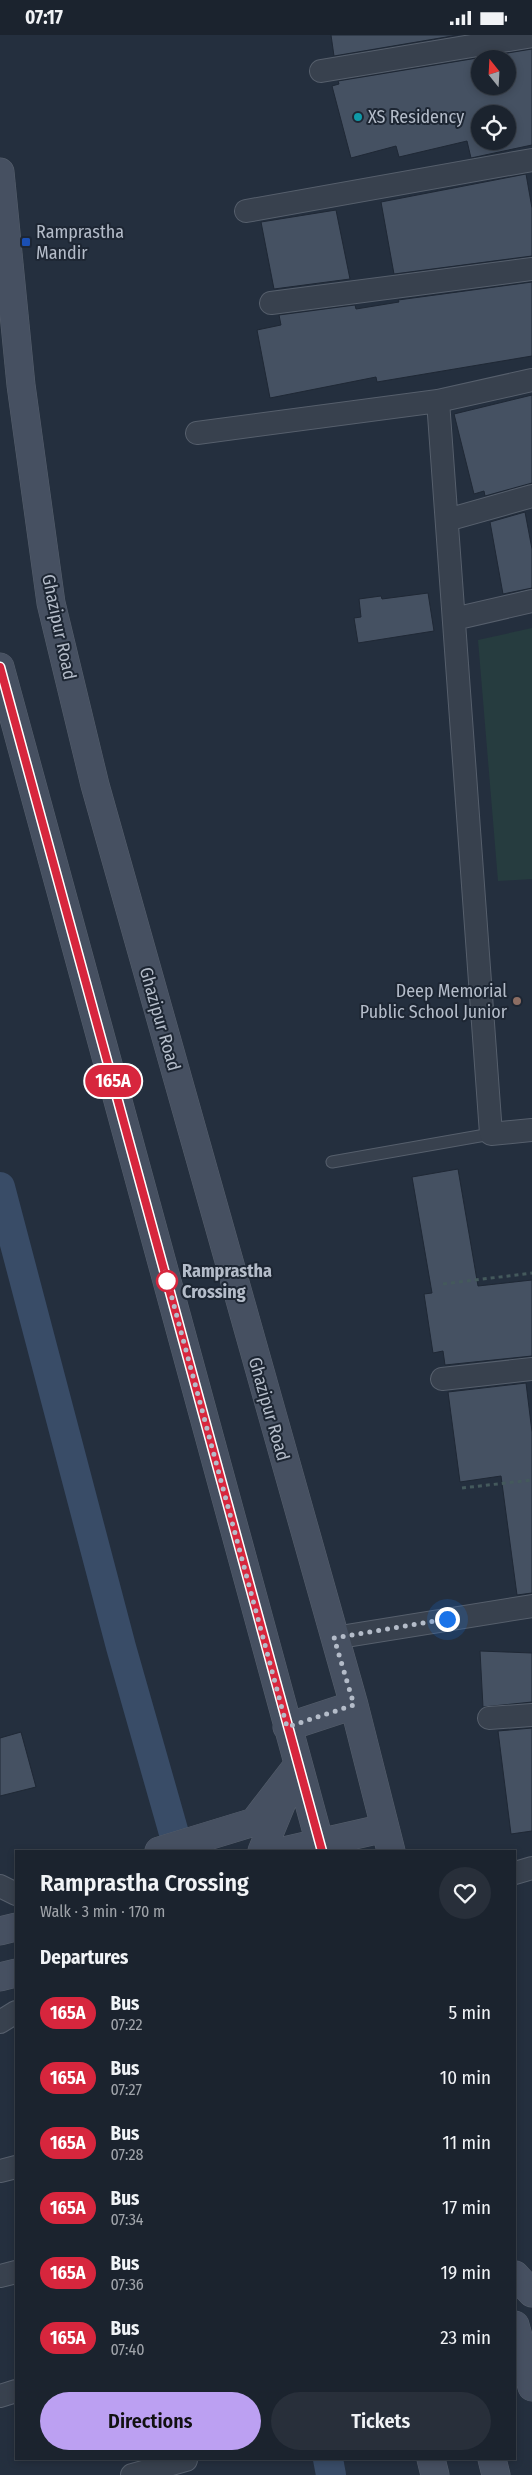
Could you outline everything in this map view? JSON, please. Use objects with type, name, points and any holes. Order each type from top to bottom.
[{"type":"main road","name":"Ghazipur Road","points":[[0,172],[21,385],[51,603],[95,785],[354,1705],[388,1839]]},
{"type":"main road","points":[[0,667],[297,1766],[321,1847]]},
{"type":"main road","points":[[287,1727],[354,1705]]},
{"type":"main road","points":[[162,1850],[250,1824],[256,1819],[297,1766]]},
{"type":"main road","points":[[262,1850],[297,1766]]},
{"type":"main road","points":[[293,1850],[388,1839]]},
{"type":"main road","points":[[0,1931],[15,1927]]},
{"type":"main road","points":[[0,1977],[15,1973]]},
{"type":"main road","points":[[516,2276],[532,2293]]},
{"type":"main road","points":[[516,2329],[532,2387]]},
{"type":"main road","points":[[431,2460],[435,2475]]},
{"type":"main road","points":[[492,2460],[496,2475]]},
{"type":"street","points":[[322,71],[532,36]]},
{"type":"street","points":[[246,211],[532,159]]},
{"type":"street","points":[[271,303],[532,269]]},
{"type":"street","points":[[197,433],[438,401],[532,380]]},
{"type":"street","points":[[438,401],[491,1134],[532,1130]]},
{"type":"street","points":[[447,520],[532,496]]},
{"type":"street","points":[[454,619],[532,601]]},
{"type":"street","points":[[442,1379],[532,1369]]},
{"type":"street","points":[[334,1638],[532,1606]]},
{"type":"street","points":[[489,1718],[532,1715]]},
{"type":"street","points":[[516,1873],[532,1868]]},
{"type":"street","points":[[0,1886],[15,1893]]},
{"type":"street","points":[[0,2022],[15,2013]]},
{"type":"street","points":[[0,2171],[15,2167]]},
{"type":"street","points":[[0,2276],[15,2272]]},
{"type":"street","points":[[0,2396],[15,2391]]},
{"type":"street","points":[[132,2475],[186,2460]]},
{"type":"lane","points":[[332,1162],[491,1134]]},
{"type":"path","points":[[443,1284],[532,1273]]},
{"type":"path","points":[[462,1488],[532,1480]]},
{"type":"green space","points":[[532,628],[532,879],[498,881],[478,640]]},
{"type":"building","points":[[331,35],[458,35],[334,56]]},
{"type":"building","points":[[532,49],[532,145],[516,148],[516,105],[471,105],[471,150],[509,150],[471,158],[467,141],[399,157],[396,146],[351,158],[332,86],[339,84],[338,81],[471,59],[471,95],[516,95],[516,52]]},
{"type":"building","points":[[526,174],[532,208],[532,256],[394,274],[381,202]]},
{"type":"building","points":[[336,210],[350,279],[274,289],[261,222]]},
{"type":"building","points":[[532,282],[532,356],[377,382],[376,377],[270,398],[257,330],[281,325],[279,315],[355,305],[356,309],[399,302],[398,300]]},
{"type":"building","points":[[532,395],[532,483],[485,496],[484,491],[474,494],[454,414]]},
{"type":"building","points":[[525,512],[532,549],[532,588],[503,594],[490,522]]},
{"type":"building","points":[[428,593],[434,631],[358,643],[354,618],[361,617],[359,599],[381,596],[382,599]]},
{"type":"building","points":[[458,1169],[478,1286],[532,1280],[532,1356],[445,1365],[443,1351],[433,1353],[424,1294],[432,1293],[412,1177]]},
{"type":"building","points":[[526,1383],[532,1432],[532,1593],[517,1595],[501,1476],[460,1482],[448,1392]]},
{"type":"building","points":[[480,1651],[532,1653],[532,1702],[483,1707]]},
{"type":"building","points":[[532,1728],[532,1831],[511,1834],[498,1731]]},
{"type":"building","points":[[21,1732],[36,1787],[0,1796],[0,1738]]},
{"type":"waterway","points":[[0,1187],[121,1647],[179,1850]]},
{"type":"waterway","points":[[328,2460],[331,2475]]},
{"type":"bus line","name":"165A","points":[[0,667],[37,798],[297,1766],[322,1850]]},
{"type":"place","name":"XS Residency","points":[[358,117]]},
{"type":"place","name":"Ramprastha Mandir","points":[[26,242]]},
{"type":"place","name":"Deep Memorial Public School Junior","points":[[517,1001]]},
{"type":"place","name":"Ramprastha Crossing","points":[[167,1281]]},
{"type":"route","points":[[167,1281],[165,1272],[287,1727],[354,1705],[334,1638],[447,1619]]}]
